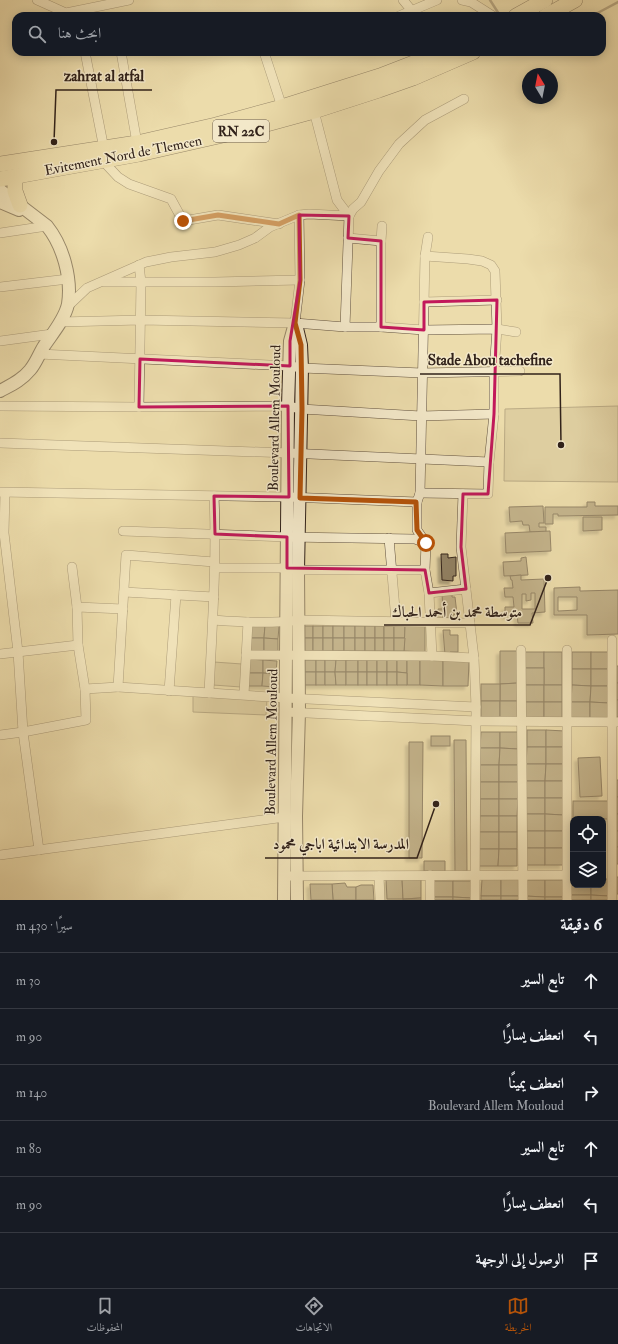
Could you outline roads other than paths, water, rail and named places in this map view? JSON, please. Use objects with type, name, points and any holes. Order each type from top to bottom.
[{"type":"highway","points":[[523,12],[545,0]]},
{"type":"highway","points":[[553,12],[575,0]]},
{"type":"highway","name":"Evitement Nord de Tlemcen","points":[[0,164],[104,155],[137,143],[216,125],[282,107],[380,76],[432,56]]},
{"type":"highway","name":"Evitement Nord de Tlemcen","points":[[0,179],[15,177],[104,155],[245,130],[314,111],[393,85],[463,56]]},
{"type":"highway","points":[[15,177],[15,191],[20,205]]},
{"type":"main road","points":[[0,190],[48,226],[54,234],[64,257],[68,279],[68,304],[60,322],[30,370],[18,381],[0,391]]},
{"type":"main road","points":[[0,202],[33,215]]},
{"type":"main road","name":"Boulevard Allem Mouloud","points":[[295,323],[290,342],[296,367],[302,409],[300,454],[287,537],[292,569],[293,656],[292,698],[286,712],[291,817],[291,876],[297,900]]},
{"type":"main road","name":"Boulevard Allem Mouloud","points":[[292,569],[300,537],[288,453],[288,406],[296,367]]},
{"type":"main road","name":"Boulevard Allem Mouloud","points":[[291,817],[299,712],[292,698]]},
{"type":"main road","name":"Boulevard Allem Mouloud","points":[[284,900],[291,876]]},
{"type":"street","points":[[37,0],[49,2],[66,12]]},
{"type":"street","points":[[78,12],[129,0]]},
{"type":"street","points":[[403,0],[412,10]]},
{"type":"street","points":[[408,12],[437,0]]},
{"type":"street","points":[[462,0],[471,2],[487,12]]},
{"type":"street","points":[[86,56],[104,155],[118,178],[129,184],[171,199],[183,221],[218,215],[279,224]]},
{"type":"street","points":[[122,56],[137,143]]},
{"type":"street","points":[[265,56],[282,107]]},
{"type":"street","points":[[344,327],[349,216],[353,208],[361,202],[379,170],[399,144],[425,120],[464,99]]},
{"type":"street","points":[[314,111],[337,200],[349,216]]},
{"type":"street","points":[[66,307],[87,288],[139,265],[171,257],[215,252],[239,245],[299,215],[349,216]]},
{"type":"street","points":[[295,323],[300,280],[299,215]]},
{"type":"street","points":[[0,233],[48,226]]},
{"type":"street","points":[[381,327],[382,226]]},
{"type":"street","points":[[428,237],[425,256],[420,493],[416,502],[417,530],[426,543],[425,570],[431,623],[432,656]]},
{"type":"street","points":[[348,238],[381,241]]},
{"type":"street","points":[[420,493],[488,494],[489,462],[494,414],[494,372],[497,329],[495,271],[491,265],[468,259],[425,256]]},
{"type":"street","points":[[139,265],[141,282],[140,407]]},
{"type":"street","points":[[0,287],[68,279]]},
{"type":"street","points":[[101,282],[300,280]]},
{"type":"street","points":[[424,302],[497,300]]},
{"type":"street","points":[[60,322],[141,320],[295,323],[344,327],[381,327],[424,330],[497,329],[516,332]]},
{"type":"street","points":[[0,341],[52,334]]},
{"type":"street","points":[[39,354],[422,373],[520,371]]},
{"type":"street","points":[[0,406],[288,406],[302,409],[421,416],[494,414]]},
{"type":"street","points":[[0,443],[489,462]]},
{"type":"street","points":[[39,850],[23,732],[18,652],[2,534],[2,492],[294,497],[416,502]]},
{"type":"street","points":[[463,494],[461,547],[474,658],[476,707],[475,900]]},
{"type":"street","points":[[209,693],[214,597],[214,496]]},
{"type":"street","points":[[123,531],[287,537],[415,539],[426,543]]},
{"type":"street","points":[[389,538],[396,621]]},
{"type":"street","points":[[118,687],[126,555],[214,565],[292,569],[425,570]]},
{"type":"street","points":[[0,735],[86,720],[85,689],[78,645],[77,607],[72,567]]},
{"type":"street","points":[[428,593],[466,589]]},
{"type":"street","points":[[124,592],[214,597]]},
{"type":"street","points":[[169,691],[176,595]]},
{"type":"street","points":[[77,607],[123,609]]},
{"type":"street","points":[[213,620],[248,622],[293,620],[470,623]]},
{"type":"street","points":[[244,694],[248,622]]},
{"type":"street","points":[[612,640],[616,722],[611,874],[612,900]]},
{"type":"street","points":[[0,654],[78,645]]},
{"type":"street","points":[[521,650],[523,900]]},
{"type":"street","points":[[567,650],[570,875],[567,900]]},
{"type":"street","points":[[246,655],[432,656],[474,658]]},
{"type":"street","points":[[85,689],[118,687],[292,698],[476,707]]},
{"type":"street","points":[[407,703],[407,718]]},
{"type":"street","points":[[286,712],[476,721],[616,722]]},
{"type":"street","points":[[0,855],[291,817]]},
{"type":"street","points":[[430,875],[430,900]]},
{"type":"street","points":[[291,876],[570,875]]},
{"type":"street","points":[[379,876],[380,900]]},
{"type":"waterway","points":[[490,0],[498,12]]},
{"type":"waterway","points":[[599,12],[618,2]]},
{"type":"place","name":"zahrat al atfal","points":[[54,142]]},
{"type":"place","name":"Stade Abou tachefine","points":[[561,445]]},
{"type":"place","name":"متوسطة محمد بن أحمد الحباك","points":[[548,578]]},
{"type":"place","name":"المدرسة الابتدائية اباجي محمود","points":[[436,804]]}]
